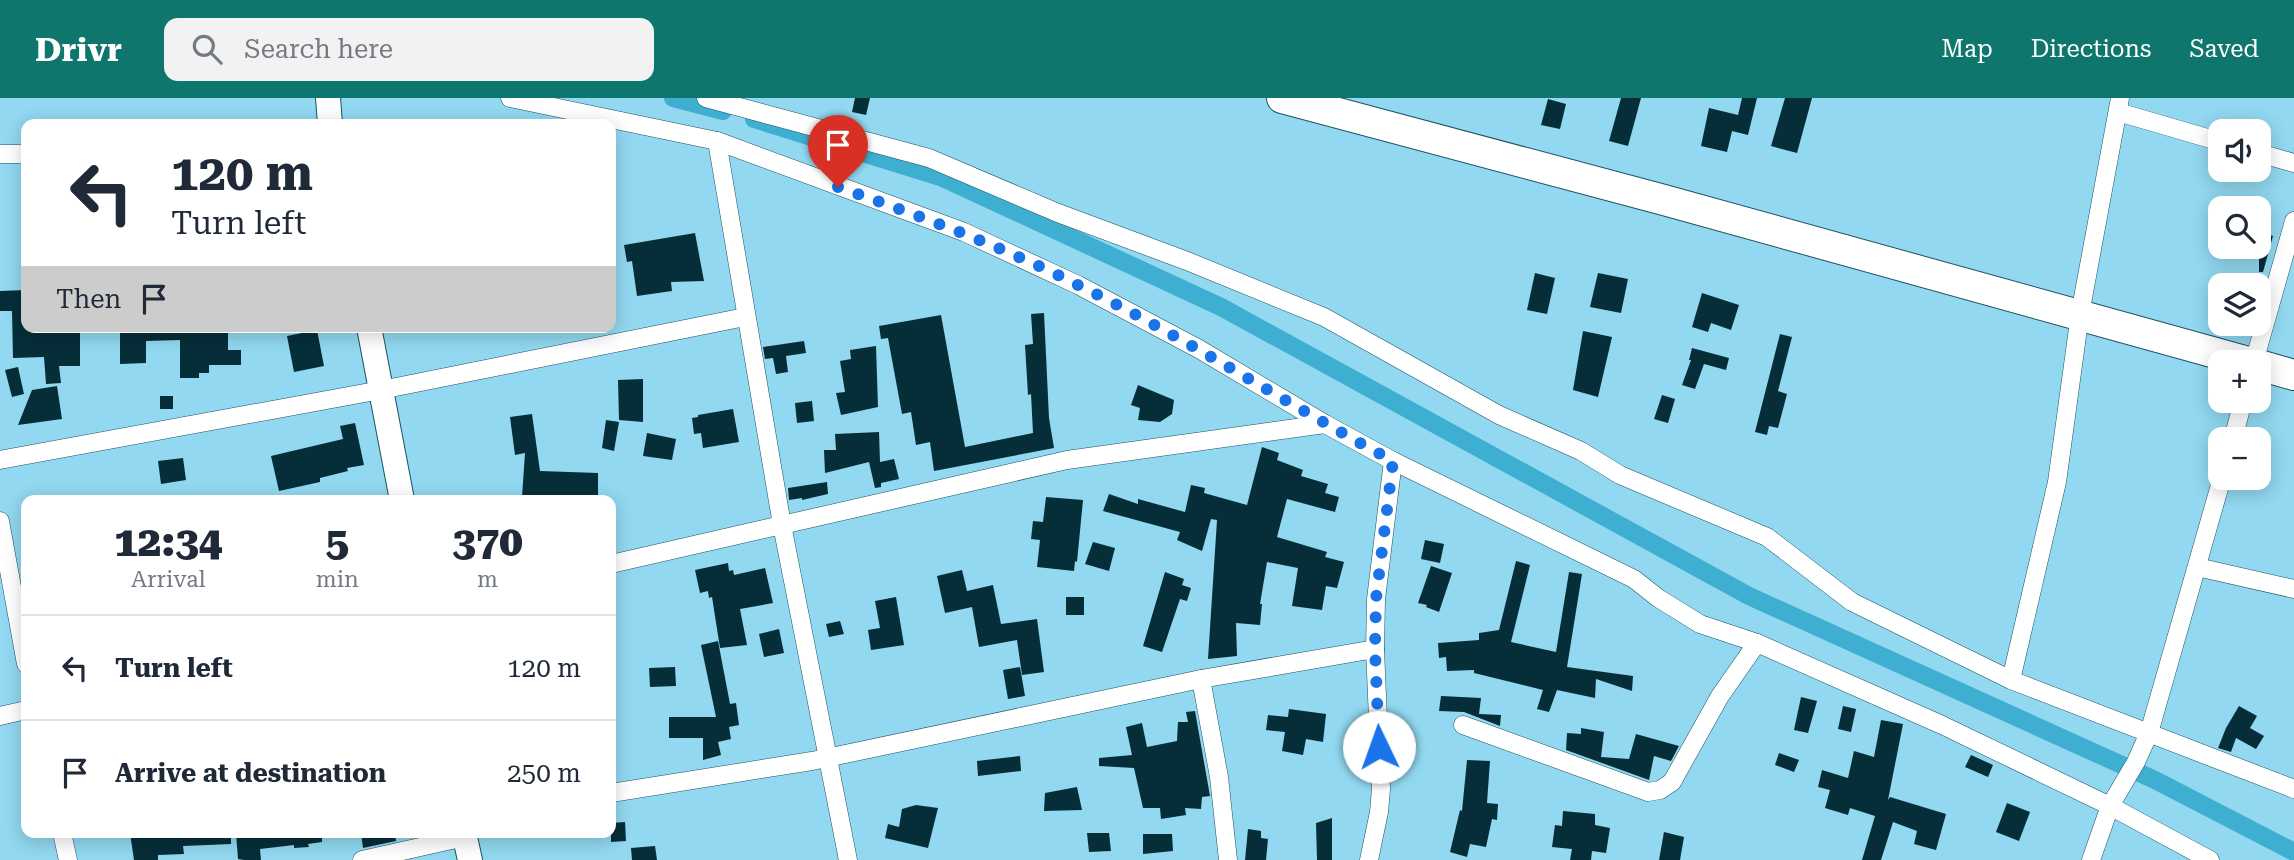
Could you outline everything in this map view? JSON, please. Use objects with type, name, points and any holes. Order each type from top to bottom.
[{"type":"highway","points":[[1282,98],[1314,102],[2208,351]]},
{"type":"highway","points":[[2271,368],[2294,375]]},
{"type":"main road","points":[[328,98],[330,119]]},
{"type":"main road","points":[[370,333],[401,495]]},
{"type":"street","points":[[510,98],[611,119]]},
{"type":"street","points":[[706,98],[929,158],[1058,213],[1187,261],[1324,317],[1499,415],[1581,451],[1620,475],[1768,537],[1852,602],[2011,680],[2294,789]]},
{"type":"street","points":[[2011,680],[2057,482],[2080,314],[2119,105],[2208,137]]},
{"type":"street","points":[[616,120],[717,141],[964,233],[1078,285],[1199,349],[1393,461],[1634,579],[1658,598],[1700,624],[1757,643],[2112,803],[2210,860]]},
{"type":"street","points":[[717,141],[782,525],[848,860]]},
{"type":"street","points":[[0,154],[21,154]]},
{"type":"street","points":[[2271,156],[2294,163]]},
{"type":"street","points":[[2257,350],[2294,221]]},
{"type":"street","points":[[0,460],[381,390],[745,317]]},
{"type":"street","points":[[616,563],[1068,460],[1325,424]]},
{"type":"street","points":[[1369,860],[1381,789],[1375,649],[1376,599],[1393,461]]},
{"type":"street","points":[[2091,860],[2112,803],[2149,733],[2219,490]]},
{"type":"street","points":[[0,521],[21,636]]},
{"type":"street","points":[[2197,567],[2294,589]]},
{"type":"street","points":[[1463,725],[1648,792],[1660,790],[1672,782],[1720,696],[1757,643]]},
{"type":"street","points":[[616,792],[828,758],[1201,679],[1375,649]]},
{"type":"street","points":[[1201,679],[1219,777],[1228,860]]},
{"type":"street","points":[[0,716],[21,711]]},
{"type":"street","points":[[63,838],[68,860]]},
{"type":"street","points":[[362,860],[466,843]]},
{"type":"building","points":[[855,98],[870,98],[866,115],[852,112]]},
{"type":"building","points":[[1621,98],[1641,98],[1628,146],[1609,141]]},
{"type":"building","points":[[1742,98],[1757,98],[1748,135],[1732,131],[1727,152],[1701,146],[1709,108],[1738,115]]},
{"type":"building","points":[[1785,98],[1812,98],[1797,153],[1771,146]]},
{"type":"building","points":[[1548,99],[1566,104],[1560,129],[1541,125]]},
{"type":"building","points":[[695,233],[704,281],[671,282],[672,291],[637,296],[632,261],[627,262],[624,245]]},
{"type":"building","points":[[2259,259],[2267,259],[2263,272],[2259,272]]},
{"type":"building","points":[[1535,273],[1555,278],[1547,314],[1527,310]]},
{"type":"building","points":[[1598,273],[1628,279],[1621,313],[1590,307]]},
{"type":"building","points":[[21,290],[21,333],[80,333],[80,366],[59,366],[61,383],[46,384],[44,357],[13,358],[12,311],[0,311],[0,291]]},
{"type":"building","points":[[1702,293],[1739,305],[1731,330],[1711,323],[1708,332],[1692,327]]},
{"type":"building","points":[[1044,313],[1049,418],[1054,448],[934,471],[930,442],[916,445],[911,412],[902,414],[888,338],[881,339],[879,326],[941,315],[965,447],[1033,433],[1025,345],[1033,344],[1031,314]]},
{"type":"building","points":[[1583,331],[1612,337],[1598,397],[1573,390]]},
{"type":"building","points":[[120,333],[228,333],[228,350],[241,350],[241,365],[209,365],[209,373],[199,373],[199,378],[180,378],[180,340],[146,341],[146,363],[120,364]]},
{"type":"building","points":[[318,333],[324,366],[294,372],[287,336]]},
{"type":"building","points":[[1780,334],[1792,337],[1778,391],[1787,394],[1778,428],[1769,426],[1767,435],[1755,432]]},
{"type":"building","points":[[804,341],[806,353],[786,356],[788,372],[776,374],[773,358],[765,359],[763,347]]},
{"type":"building","points":[[876,346],[878,407],[841,415],[836,393],[845,392],[840,361],[851,359],[850,350]]},
{"type":"building","points":[[1692,348],[1729,358],[1726,370],[1704,364],[1695,389],[1682,385],[1691,360]]},
{"type":"building","points":[[18,367],[24,394],[12,397],[5,370]]},
{"type":"building","points":[[643,379],[643,422],[619,420],[618,380]]},
{"type":"building","points":[[1138,385],[1174,400],[1172,414],[1160,422],[1138,420],[1140,408],[1131,405]]},
{"type":"building","points":[[57,386],[62,419],[18,425],[32,390]]},
{"type":"building","points":[[1662,395],[1675,399],[1668,423],[1654,419]]},
{"type":"building","points":[[160,396],[173,396],[173,409],[160,409]]},
{"type":"building","points":[[812,401],[814,421],[797,423],[795,403]]},
{"type":"building","points":[[733,409],[739,442],[703,448],[701,433],[694,434],[692,418]]},
{"type":"building","points":[[532,414],[540,471],[598,473],[598,495],[522,495],[525,453],[515,455],[510,417]]},
{"type":"building","points":[[606,420],[619,422],[614,451],[602,448]]},
{"type":"building","points":[[355,423],[364,465],[320,478],[320,482],[279,491],[271,456],[343,439],[340,426]]},
{"type":"building","points":[[879,432],[880,462],[894,459],[899,479],[881,483],[881,487],[875,488],[869,462],[825,473],[824,450],[836,450],[835,434]]},
{"type":"building","points":[[647,433],[676,439],[672,460],[643,456]]},
{"type":"building","points":[[1262,447],[1279,453],[1277,460],[1303,470],[1301,476],[1328,484],[1325,493],[1339,497],[1335,512],[1287,499],[1277,537],[1327,552],[1325,557],[1344,562],[1337,588],[1326,586],[1322,610],[1292,606],[1298,568],[1267,562],[1260,604],[1260,625],[1236,623],[1237,656],[1208,659],[1217,520],[1211,519],[1202,551],[1177,540],[1180,532],[1103,511],[1109,494],[1138,504],[1138,499],[1185,512],[1191,485],[1205,488],[1204,493],[1247,505]]},
{"type":"building","points":[[183,458],[186,480],[161,484],[158,461]]},
{"type":"building","points":[[827,482],[828,494],[789,500],[788,488]]},
{"type":"building","points":[[1046,497],[1083,500],[1074,571],[1037,567],[1040,540],[1031,539],[1033,521],[1043,522]]},
{"type":"building","points":[[1425,540],[1444,544],[1440,563],[1421,559]]},
{"type":"building","points":[[1093,542],[1115,548],[1109,571],[1085,564]]},
{"type":"building","points":[[1516,561],[1530,565],[1511,642],[1556,652],[1569,572],[1582,574],[1567,667],[1633,676],[1632,691],[1596,679],[1595,698],[1557,690],[1549,712],[1537,709],[1543,690],[1474,673],[1474,670],[1447,671],[1446,657],[1439,658],[1438,643],[1479,640],[1479,633],[1499,630]]},
{"type":"building","points":[[728,563],[729,571],[733,570],[734,575],[765,568],[773,603],[740,609],[747,645],[720,648],[712,597],[709,598],[708,591],[700,593],[695,570]]},
{"type":"building","points":[[1431,566],[1452,573],[1439,612],[1418,603]]},
{"type":"building","points":[[962,570],[967,591],[993,585],[1001,624],[1037,619],[1044,672],[1022,675],[1017,640],[979,647],[972,607],[945,613],[937,576]]},
{"type":"building","points":[[1165,572],[1184,579],[1182,585],[1191,588],[1187,601],[1180,599],[1162,652],[1143,646]]},
{"type":"building","points":[[896,597],[904,645],[871,650],[868,630],[880,628],[875,601]]},
{"type":"building","points":[[1066,597],[1084,597],[1084,615],[1066,615]]},
{"type":"building","points":[[840,621],[844,634],[829,637],[826,624]]},
{"type":"building","points":[[779,629],[784,653],[764,657],[759,634]]},
{"type":"building","points":[[718,641],[730,704],[736,703],[739,725],[729,727],[731,739],[718,742],[721,755],[703,760],[703,738],[669,738],[669,717],[716,717],[701,645]]},
{"type":"building","points":[[675,667],[676,686],[650,687],[649,668]]},
{"type":"building","points":[[1020,667],[1025,696],[1008,699],[1003,670]]},
{"type":"building","points":[[1441,696],[1481,698],[1479,714],[1501,715],[1500,726],[1464,712],[1439,711]]},
{"type":"building","points":[[1801,697],[1817,701],[1808,733],[1794,730]]},
{"type":"building","points":[[1843,706],[1856,709],[1851,732],[1838,729]]},
{"type":"building","points":[[2239,706],[2257,716],[2250,728],[2264,736],[2256,749],[2236,738],[2231,752],[2218,748],[2226,728]]},
{"type":"building","points":[[1289,709],[1326,714],[1323,742],[1306,739],[1303,755],[1282,751],[1285,732],[1266,730],[1268,715],[1288,717]]},
{"type":"building","points":[[1195,711],[1210,796],[1202,797],[1201,809],[1185,808],[1186,815],[1161,819],[1160,808],[1143,808],[1134,768],[1099,766],[1099,758],[1132,755],[1126,727],[1142,723],[1147,747],[1177,741],[1178,722],[1188,722],[1186,712]]},
{"type":"building","points":[[1881,720],[1903,724],[1888,800],[1890,797],[1946,814],[1936,850],[1914,844],[1917,831],[1893,822],[1881,860],[1862,860],[1875,816],[1850,808],[1848,815],[1825,808],[1830,790],[1818,787],[1822,770],[1848,778],[1854,751],[1874,757]]},
{"type":"building","points":[[1581,728],[1604,732],[1601,757],[1629,759],[1636,734],[1679,746],[1671,761],[1654,756],[1649,780],[1566,750],[1567,733],[1581,734]]},
{"type":"building","points":[[1779,753],[1799,760],[1794,772],[1775,765]]},
{"type":"building","points":[[1971,755],[1993,765],[1988,777],[1965,767]]},
{"type":"building","points":[[1020,756],[1021,771],[978,776],[977,761]]},
{"type":"building","points":[[1467,760],[1490,761],[1487,803],[1498,804],[1497,820],[1492,819],[1486,847],[1470,844],[1467,857],[1450,852],[1460,810],[1462,811]]},
{"type":"building","points":[[1077,787],[1082,810],[1044,811],[1045,793]]},
{"type":"building","points":[[2007,803],[2030,812],[2019,841],[1996,832]]},
{"type":"building","points":[[916,805],[938,808],[928,848],[885,838],[888,824],[899,827],[902,809]]},
{"type":"building","points":[[1563,811],[1595,814],[1595,825],[1610,828],[1606,853],[1592,851],[1591,860],[1570,860],[1572,849],[1552,847],[1555,825],[1562,826]]},
{"type":"building","points":[[1332,818],[1332,860],[1317,860],[1316,823]]},
{"type":"building","points":[[625,822],[626,841],[611,842],[611,838],[616,838],[616,823]]},
{"type":"building","points":[[1248,829],[1261,831],[1261,838],[1268,839],[1266,860],[1245,860]]},
{"type":"building","points":[[1664,832],[1684,837],[1680,860],[1659,860]]},
{"type":"building","points":[[1087,833],[1109,833],[1111,851],[1089,852]]},
{"type":"building","points":[[1143,834],[1172,834],[1173,851],[1143,854]]},
{"type":"building","points":[[131,838],[231,838],[231,844],[183,846],[184,854],[158,855],[158,860],[134,860]]},
{"type":"building","points":[[236,838],[322,838],[322,842],[308,844],[309,847],[294,848],[294,845],[260,849],[261,860],[238,859]]},
{"type":"building","points":[[362,838],[396,838],[396,841],[363,848]]},
{"type":"building","points":[[655,846],[657,860],[632,860],[631,848]]},
{"type":"waterway","points":[[673,98],[723,111]]},
{"type":"waterway","points":[[754,119],[943,178],[1221,307],[1749,596],[2155,780],[2294,852]]},
{"type":"route","points":[[838,187],[964,233],[1078,285],[1199,349],[1393,461],[1376,599],[1379,747]]}]
